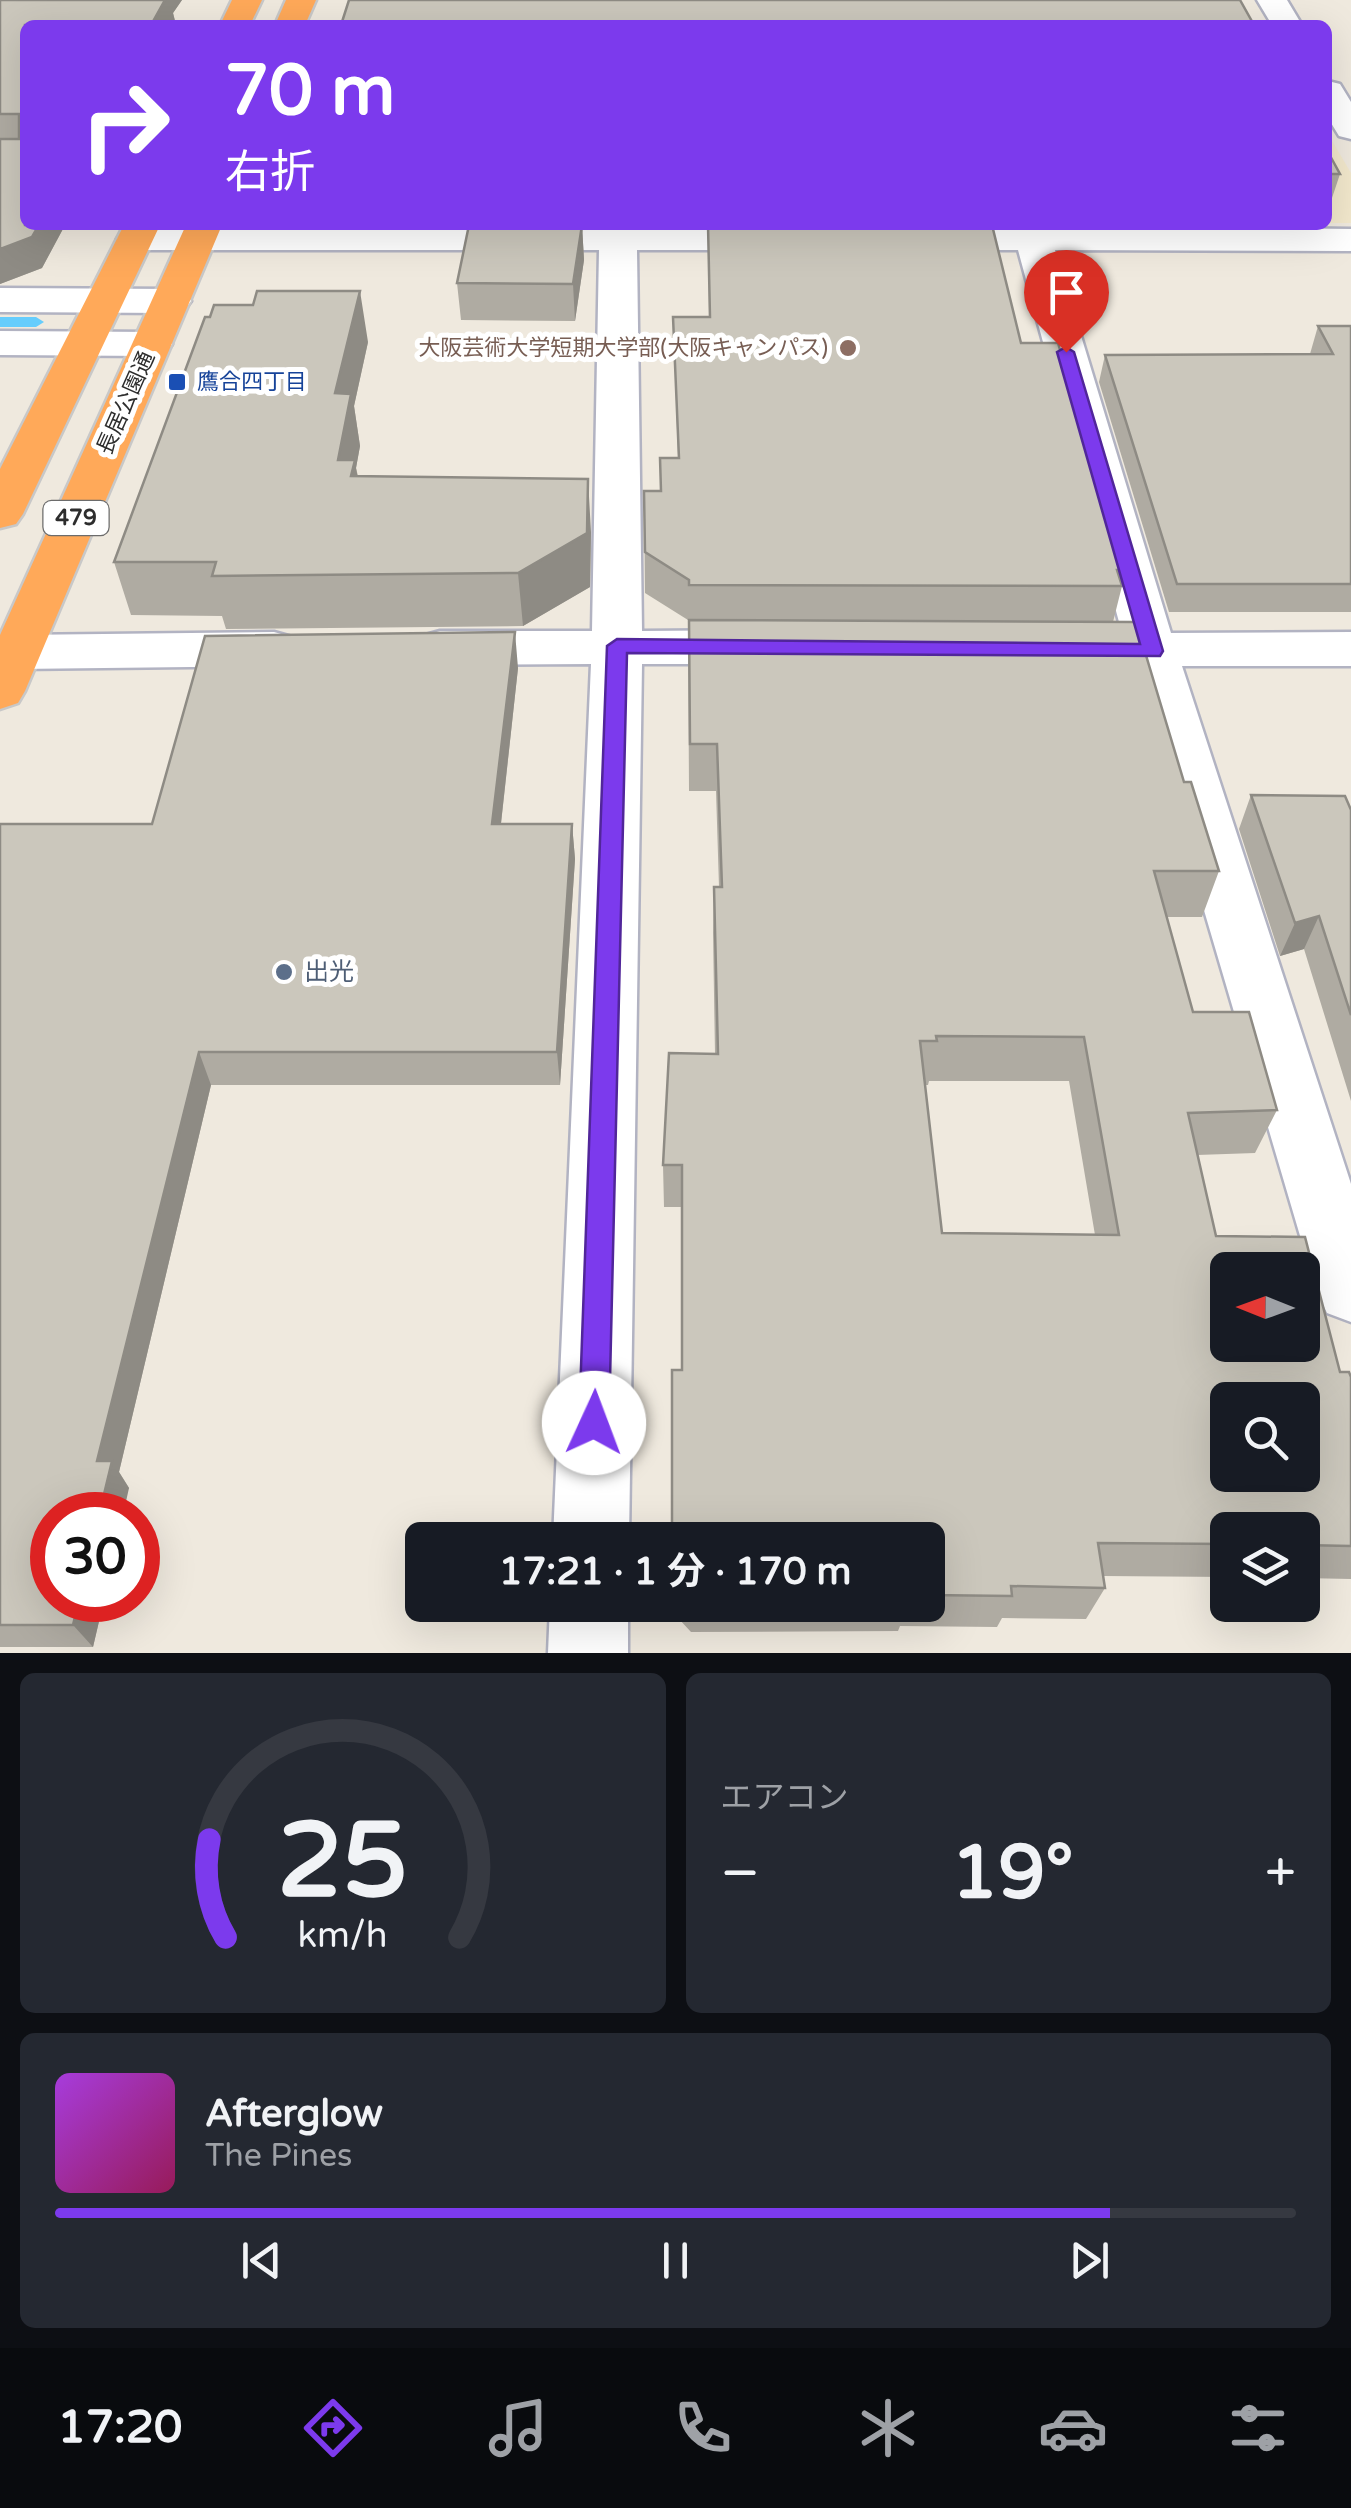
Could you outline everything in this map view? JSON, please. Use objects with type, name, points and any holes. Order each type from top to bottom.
[{"type":"highway","name":"479","points":[[0,514],[139,232]]},
{"type":"highway","name":"長居公園通","points":[[8,672],[201,232]]},
{"type":"street","points":[[1332,97],[1351,129]]},
{"type":"street","points":[[592,1522],[617,646],[617,231]]},
{"type":"street","points":[[139,232],[617,231],[815,239]]},
{"type":"street","points":[[894,239],[1031,232],[1351,240]]},
{"type":"street","points":[[1031,232],[1152,651],[1351,1290]]},
{"type":"street","points":[[0,300],[171,300]]},
{"type":"street","points":[[0,344],[152,344]]},
{"type":"street","points":[[401,648],[815,648]]},
{"type":"street","points":[[8,672],[322,649]]},
{"type":"street","points":[[1033,650],[1351,649]]},
{"type":"street","points":[[588,1653],[589,1622]]},
{"type":"shaded area","points":[[1332,141],[1351,173],[1351,223],[1332,223]]},
{"type":"building","points":[[0,0],[165,0],[154,20],[20,20],[20,230],[36,230],[32,237],[0,249],[0,139],[19,139],[19,114],[0,114]]},
{"type":"building","points":[[349,0],[1240,0],[1251,20],[343,20]]},
{"type":"building","points":[[468,230],[581,230],[573,284],[457,283]]},
{"type":"building","points":[[708,230],[993,230],[1021,343],[1058,343],[1123,570],[1117,570],[1122,586],[689,585],[689,580],[645,552],[644,491],[661,491],[660,458],[679,458],[673,317],[710,317]]},
{"type":"building","points":[[257,291],[360,291],[335,393],[351,394],[338,460],[355,460],[351,476],[588,479],[587,533],[518,573],[212,576],[216,562],[114,562],[205,317],[210,317],[214,305],[253,305]]},
{"type":"building","points":[[1318,326],[1351,326],[1351,584],[1177,584],[1105,355],[1333,354]]},
{"type":"building","points":[[689,620],[1136,622],[1184,782],[1191,782],[1219,871],[1154,871],[1193,1012],[1249,1012],[1277,1110],[1188,1113],[1216,1236],[1305,1237],[1309,1252],[1210,1252],[1210,1362],[1320,1362],[1320,1295],[1340,1372],[1349,1372],[1351,1377],[1351,1546],[1320,1545],[1320,1512],[1210,1512],[1210,1544],[1098,1543],[1105,1588],[1011,1586],[1012,1596],[945,1595],[945,1522],[672,1522],[672,1370],[682,1370],[682,1165],[663,1165],[669,1053],[718,1054],[714,887],[722,887],[717,744],[690,744]],"holes":[[[936,1036],[1084,1037],[1119,1235],[942,1233],[920,1041],[937,1041]]]},
{"type":"building","points":[[515,632],[492,824],[572,824],[557,1052],[199,1052],[97,1461],[112,1461],[105,1492],[30,1492],[30,1622],[74,1622],[73,1625],[0,1625],[0,824],[152,824],[205,636]]},
{"type":"building","points":[[1251,795],[1345,796],[1351,810],[1351,1015],[1319,916],[1295,923]]},
{"type":"waterway","points":[[0,322],[36,322]]},
{"type":"place","name":"大阪芸術大学短期大学部(大阪キャンパス)","points":[[848,348]]},
{"type":"place","name":"鷹合四丁目","points":[[177,382]]},
{"type":"place","name":"出光","points":[[284,972]]},
{"type":"route","points":[[594,1423],[617,646],[1152,651],[1066,352]]}]
